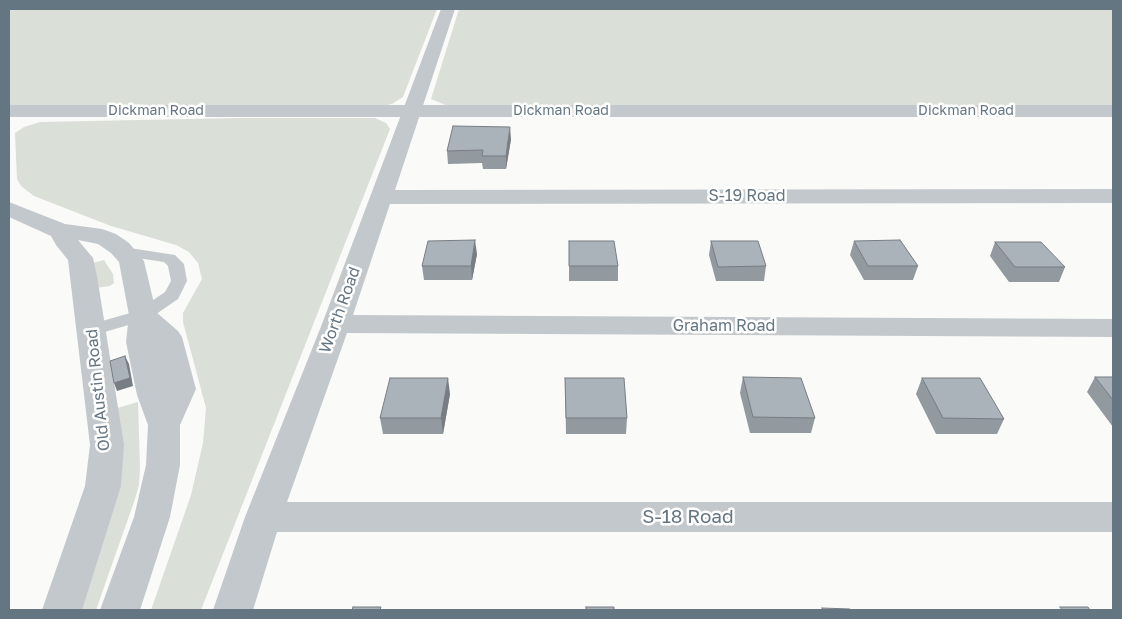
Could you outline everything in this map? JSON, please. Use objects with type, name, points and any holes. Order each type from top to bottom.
[{"type":"street","name":"Worth Road","points":[[233,610],[263,517],[336,324],[448,9]]},
{"type":"street","name":"Dickman Road","points":[[9,111],[1113,111]]},
{"type":"street","name":"S-19 Road","points":[[380,197],[1113,196]]},
{"type":"street","points":[[9,209],[61,231],[93,234],[107,239],[131,261],[142,315],[140,342],[153,395],[164,425],[163,465],[152,517],[120,610]]},
{"type":"street","name":"Old Austin Road","points":[[61,231],[68,245],[80,258],[106,444],[103,486],[62,610]]},
{"type":"street","name":"Graham Road","points":[[336,324],[1113,328]]},
{"type":"street","name":"S-18 Road","points":[[263,517],[1113,517]]},
{"type":"lane","points":[[91,330],[142,315],[172,295],[179,281],[176,264],[169,258],[123,252]]},
{"type":"shaded area","points":[[9,9],[437,9],[403,97],[392,104],[381,106],[30,108],[9,107]]},
{"type":"shaded area","points":[[459,9],[1113,9],[1113,107],[450,107],[431,99]]},
{"type":"shaded area","points":[[239,118],[375,118],[386,123],[390,129],[201,610],[151,610],[191,495],[203,443],[206,408],[183,322],[183,313],[202,279],[198,263],[189,252],[176,245],[111,226],[34,196],[21,186],[17,179],[15,133],[24,127],[40,122]]},
{"type":"shaded area","points":[[104,260],[113,274],[114,283],[110,286],[95,288],[89,264]]},
{"type":"shaded area","points":[[138,402],[139,485],[96,610],[79,610],[113,494],[114,409]]},
{"type":"building","points":[[453,126],[510,127],[506,156],[482,156],[483,150],[447,151]]},
{"type":"building","points":[[475,240],[471,266],[422,266],[428,241]]},
{"type":"building","points":[[900,240],[918,266],[868,266],[854,241]]},
{"type":"building","points":[[569,241],[614,241],[618,266],[569,266]]},
{"type":"building","points":[[711,241],[758,241],[766,266],[718,267]]},
{"type":"building","points":[[995,242],[1041,242],[1065,267],[1015,267]]},
{"type":"building","points":[[125,356],[130,378],[114,383],[110,361]]},
{"type":"building","points":[[743,377],[801,378],[815,418],[753,417]]},
{"type":"building","points":[[1095,377],[1113,377],[1113,400]]},
{"type":"building","points":[[390,378],[448,378],[441,418],[380,418]]},
{"type":"building","points":[[565,378],[624,378],[627,418],[566,418]]},
{"type":"building","points":[[922,378],[980,378],[1004,419],[943,418]]},
{"type":"building","points":[[353,607],[381,607],[380,610],[352,610]]},
{"type":"building","points":[[586,607],[614,607],[614,610],[586,610]]},
{"type":"building","points":[[1060,607],[1088,607],[1090,610],[1062,610]]},
{"type":"building","points":[[822,608],[850,609],[851,610],[823,610]]}]
